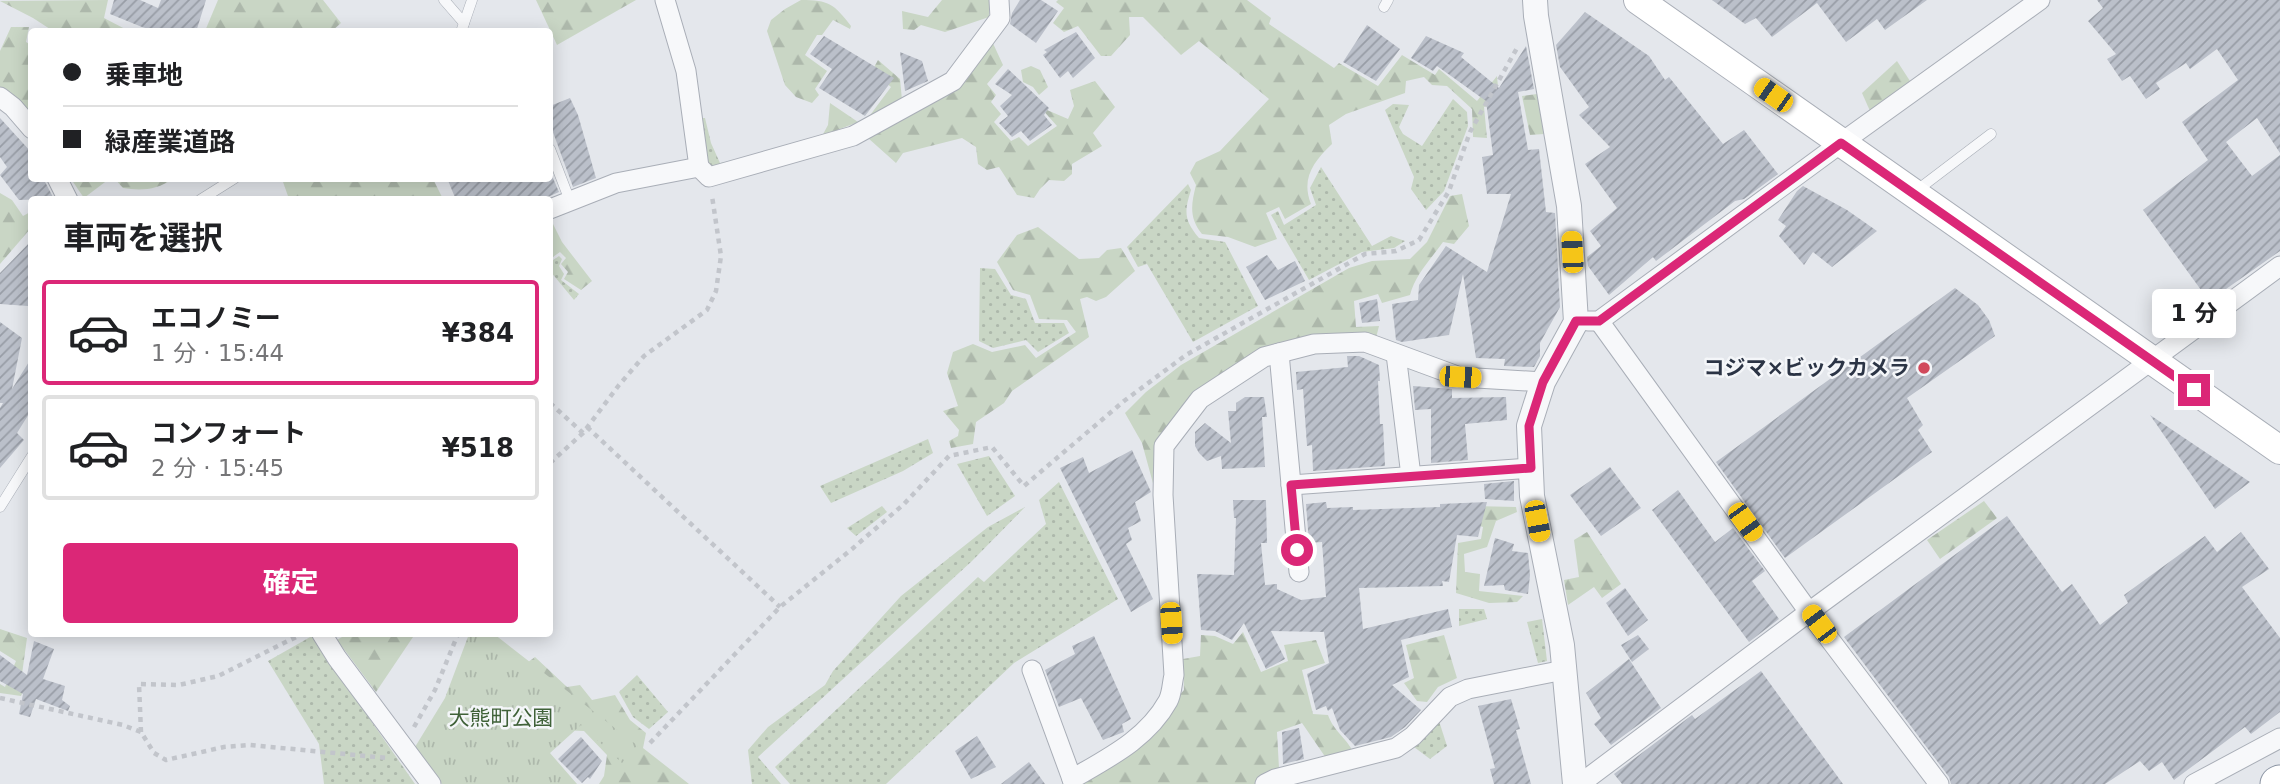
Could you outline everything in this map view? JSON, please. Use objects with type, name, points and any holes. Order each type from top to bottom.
[{"type":"main road","points":[[1638,0],[2280,450]]},
{"type":"street","points":[[665,0],[686,71],[704,172]]},
{"type":"street","points":[[553,208],[616,183],[704,172],[853,136],[953,81],[1000,18],[999,0]]},
{"type":"street","points":[[1577,784],[1562,645],[1532,496],[1529,426],[1543,382],[1588,321],[2040,0]]},
{"type":"street","points":[[1535,8],[1588,321],[1939,784]]},
{"type":"street","points":[[0,97],[28,124]]},
{"type":"street","points":[[1577,784],[2280,266]]},
{"type":"street","points":[[1032,670],[1073,781],[1128,747],[1155,720],[1170,699],[1174,675],[1163,495],[1164,446],[1200,399],[1264,357],[1314,344],[1365,342],[1460,377],[1543,382]]},
{"type":"street","points":[[1279,353],[1299,572]]},
{"type":"street","points":[[1396,354],[1411,477]]},
{"type":"street","points":[[1291,485],[1531,468]]},
{"type":"street","points":[[324,637],[431,784]]},
{"type":"street","points":[[1265,784],[1275,779],[1396,748],[1413,736],[1450,696],[1468,689],[1564,670]]},
{"type":"street","points":[[2194,784],[2280,738]]},
{"type":"lane","points":[[444,0],[462,27]]},
{"type":"lane","points":[[462,27],[472,0]]},
{"type":"lane","points":[[1913,193],[1991,134]]},
{"type":"lane","points":[[553,157],[570,201]]},
{"type":"lane","points":[[206,196],[228,182]]},
{"type":"lane","points":[[0,507],[28,462]]},
{"type":"path","points":[[650,743],[780,607],[904,504],[949,456],[992,447],[1024,486],[1124,401],[1186,355],[1365,254],[1396,251],[1419,240],[1449,191],[1470,132],[1535,8]]},
{"type":"path","points":[[553,460],[583,433],[645,356],[707,310],[716,291],[721,256],[704,172]]},
{"type":"path","points":[[553,405],[583,433]]},
{"type":"path","points":[[587,427],[780,607]]},
{"type":"path","points":[[296,637],[208,679],[179,685],[139,684],[141,732],[154,753],[166,760],[224,747],[250,745],[390,758],[400,752],[435,690],[457,637]]},
{"type":"path","points":[[0,698],[123,725],[141,732]]},
{"type":"green space","points":[[108,0],[104,18],[123,28],[48,28],[0,1]]},
{"type":"green space","points":[[218,0],[323,0],[341,23],[335,28],[206,28]]},
{"type":"green space","points":[[536,0],[636,0],[557,45],[553,28],[549,28]]},
{"type":"green space","points":[[801,0],[825,2],[851,26],[850,29],[833,20],[822,35],[817,35],[805,55],[827,71],[815,89],[819,95],[812,103],[796,97],[785,85],[767,31],[771,20]]},
{"type":"green space","points":[[942,0],[989,0],[989,17],[945,32],[921,25],[914,30],[903,29],[902,11],[928,17]]},
{"type":"green space","points":[[1247,0],[1271,18],[1269,24],[1334,68],[1339,63],[1378,86],[1402,55],[1435,75],[1439,69],[1477,101],[1497,76],[1499,99],[1508,101],[1484,107],[1487,138],[1473,137],[1472,109],[1447,86],[1432,85],[1424,77],[1406,81],[1405,93],[1346,114],[1329,125],[1332,144],[1319,157],[1311,171],[1307,187],[1311,204],[1285,219],[1279,207],[1266,213],[1277,239],[1255,247],[1228,237],[1202,234],[1193,217],[1192,205],[1196,185],[1190,173],[1196,162],[1220,151],[1269,99],[1199,41],[1181,55],[1143,17],[1129,17],[1130,35],[1111,56],[1101,56],[1078,26],[1064,32],[1053,23],[1064,8],[1056,2]]},
{"type":"green space","points":[[11,27],[29,27],[26,42],[28,116],[0,90],[0,51]]},
{"type":"green space","points":[[991,39],[1003,65],[987,84],[996,95],[991,102],[1001,114],[994,122],[1011,141],[1019,137],[1028,146],[1057,126],[1040,107],[1068,119],[1074,106],[1070,90],[1095,81],[1115,107],[1093,133],[1102,146],[1072,164],[1072,174],[1064,181],[1049,180],[1034,198],[1017,195],[999,167],[987,170],[978,164],[976,147],[962,138],[903,153],[896,163],[868,138]]},
{"type":"green space","points":[[878,60],[900,79],[902,100],[868,118],[891,87],[872,71]]},
{"type":"green space","points":[[1897,61],[1910,81],[1870,111],[1862,93]]},
{"type":"green space","points":[[1031,66],[1040,70],[1048,87],[1039,95],[1033,87],[1023,82],[1021,70]]},
{"type":"green space","points":[[1537,94],[1544,134],[1530,135],[1522,96]]},
{"type":"green space","points":[[1453,99],[1467,112],[1468,126],[1444,191],[1426,210],[1411,189],[1414,177],[1385,110],[1393,104],[1409,105],[1399,127],[1403,134],[1422,146]]},
{"type":"green space","points":[[830,103],[858,122],[822,136],[828,125]]},
{"type":"green space","points":[[698,118],[705,118],[711,143],[720,163],[743,159],[707,173]]},
{"type":"green space","points":[[1321,167],[1372,246],[1391,236],[1405,241],[1394,248],[1362,252],[1309,280],[1271,215],[1278,211],[1284,225],[1316,205],[1310,188]]},
{"type":"green space","points":[[73,182],[105,182],[87,196],[83,196]]},
{"type":"green space","points":[[118,182],[168,182],[149,189],[123,188]]},
{"type":"green space","points":[[283,182],[434,182],[442,196],[288,196]]},
{"type":"green space","points":[[1188,184],[1191,190],[1187,204],[1190,226],[1199,238],[1225,242],[1258,306],[1193,342],[1147,264],[1138,267],[1127,247]]},
{"type":"green space","points":[[0,193],[12,200],[23,216],[28,213],[28,231],[0,264]]},
{"type":"green space","points":[[1462,194],[1469,226],[1454,244],[1443,242],[1419,274],[1410,295],[1382,303],[1378,294],[1354,301],[1356,327],[1379,326],[1376,338],[1314,338],[1196,397],[1154,487],[1142,443],[1125,413],[1146,392],[1181,365],[1349,268],[1372,261],[1410,259],[1427,242],[1450,196]]},
{"type":"green space","points":[[553,224],[562,242],[592,281],[581,290],[564,279],[568,272],[561,264],[566,258],[560,252],[553,257]]},
{"type":"green space","points":[[1038,227],[1079,259],[1099,258],[1107,250],[1121,248],[1135,271],[1106,297],[1096,301],[1087,297],[1080,299],[1089,337],[1012,391],[1004,403],[976,422],[973,444],[951,448],[949,441],[958,436],[959,430],[943,411],[958,406],[947,373],[953,352],[973,344],[992,352],[1025,345],[1036,358],[1076,332],[1067,320],[1039,319],[1030,295],[1013,290],[997,262],[1017,235]]},
{"type":"green space","points":[[559,256],[562,259],[559,266],[564,274],[561,280],[579,294],[574,300],[553,275],[553,260]]},
{"type":"green space","points":[[980,268],[995,269],[1011,295],[1026,299],[1035,323],[1064,323],[1069,333],[1038,352],[1026,340],[993,348],[979,341]]},
{"type":"green space","points":[[928,439],[933,453],[903,471],[831,503],[820,486]]},
{"type":"green space","points":[[989,456],[1015,496],[987,516],[957,464]]},
{"type":"green space","points":[[1059,482],[1118,599],[1014,663],[886,784],[790,784],[775,767],[978,577],[984,582],[1046,524],[1039,500]]},
{"type":"green space","points":[[1984,501],[1997,518],[1940,559],[1927,540]]},
{"type":"green space","points":[[882,506],[887,512],[856,536],[847,528]]},
{"type":"green space","points":[[1473,506],[1516,507],[1517,512],[1496,521],[1487,547],[1464,554],[1465,572],[1480,574],[1479,591],[1523,596],[1517,602],[1489,603],[1456,593],[1458,543],[1481,539],[1483,527],[1471,523]]},
{"type":"green space","points":[[1025,507],[972,561],[758,757],[781,784],[752,784],[748,750],[768,727],[825,685],[833,671],[901,596],[988,527]]},
{"type":"green space","points":[[1587,532],[1621,584],[1602,598],[1594,587],[1568,605],[1564,580],[1579,577],[1574,540]]},
{"type":"green space","points":[[1459,609],[1484,609],[1487,619],[1459,626]]},
{"type":"green space","points":[[1542,619],[1547,661],[1538,663],[1527,622]]},
{"type":"green space","points":[[0,629],[27,638],[22,674],[28,677],[21,696],[0,693],[0,684],[5,687],[16,661],[0,651]]},
{"type":"green space","points":[[1243,632],[1261,672],[1288,661],[1284,645],[1316,640],[1325,663],[1302,670],[1313,714],[1328,715],[1353,752],[1326,758],[1302,723],[1277,732],[1279,768],[1257,778],[1255,784],[1084,784],[1082,780],[1132,750],[1184,690],[1183,659],[1200,656],[1201,635],[1215,636],[1233,644]]},
{"type":"green space","points":[[1444,635],[1457,678],[1438,687],[1427,702],[1417,701],[1404,683],[1414,678],[1406,645]]},
{"type":"green space","points":[[313,637],[415,784],[324,784],[319,744],[268,661]]},
{"type":"green space","points":[[342,637],[413,637],[376,692],[337,640]]},
{"type":"green space","name":"大熊町公園","points":[[468,637],[498,637],[638,746],[622,763],[581,725],[550,753],[577,784],[442,784],[415,747],[445,698]]},
{"type":"green space","points":[[535,657],[567,687],[580,685],[592,700],[615,695],[630,720],[646,733],[643,748],[689,784],[599,784],[604,776],[607,755],[584,731],[560,730],[520,668]]},
{"type":"green space","points":[[637,675],[668,712],[649,729],[633,717],[619,692]]},
{"type":"green space","points":[[1439,721],[1447,746],[1430,759],[1414,747]]},
{"type":"building","points":[[114,0],[140,0],[158,8],[161,0],[206,0],[197,28],[145,28],[110,14]]},
{"type":"building","points":[[1020,0],[1041,0],[1058,11],[1036,43],[1010,24],[1012,13]]},
{"type":"building","points":[[1712,0],[1927,0],[1885,30],[1877,19],[1846,42],[1817,3],[1772,37],[1756,18],[1745,24]]},
{"type":"building","points":[[2097,0],[2280,0],[2280,153],[2257,118],[2226,142],[2252,176],[2280,155],[2280,251],[2209,301],[2143,210],[2208,160],[2182,122],[2238,80],[2217,49],[2190,69],[2186,63],[2156,83],[2160,89],[2146,99],[2130,76],[2122,81],[2107,59],[2116,54],[2088,21],[2103,8]]},
{"type":"building","points":[[1585,12],[1649,56],[1665,80],[1669,77],[1723,144],[1744,130],[1778,174],[1744,199],[1735,201],[1656,261],[1653,257],[1609,295],[1588,266],[1587,257],[1601,246],[1590,231],[1617,208],[1585,164],[1610,147],[1579,115],[1589,107],[1560,67],[1556,45]]},
{"type":"building","points":[[1367,25],[1400,49],[1376,81],[1343,62]]},
{"type":"building","points":[[1076,32],[1095,58],[1073,78],[1068,71],[1060,78],[1043,55],[1047,52],[1044,50]]},
{"type":"building","points":[[824,36],[894,78],[865,116],[819,88],[832,69],[810,54]]},
{"type":"building","points":[[1426,36],[1464,53],[1461,57],[1499,88],[1526,46],[1534,89],[1518,92],[1528,150],[1539,149],[1546,212],[1555,213],[1560,307],[1540,343],[1540,356],[1534,367],[1504,366],[1505,359],[1476,358],[1463,274],[1449,335],[1402,342],[1396,340],[1392,304],[1418,300],[1419,285],[1446,246],[1487,272],[1511,194],[1487,194],[1482,157],[1493,155],[1486,101],[1437,66],[1433,71],[1411,58]]},
{"type":"building","points":[[900,52],[922,61],[928,81],[905,91]]},
{"type":"building","points":[[1008,69],[1049,108],[1044,115],[1052,125],[1030,141],[1021,131],[1012,137],[999,123],[1008,116],[1000,106],[1012,95],[995,84]]},
{"type":"building","points":[[570,98],[578,115],[596,178],[573,187],[553,132],[553,105]]},
{"type":"building","points":[[0,118],[28,149],[28,182],[45,182],[52,196],[28,196],[28,200],[19,200],[0,175],[7,167],[0,157]]},
{"type":"building","points":[[553,178],[559,192],[550,196],[454,196],[449,182],[553,182]]},
{"type":"building","points":[[1803,186],[1847,210],[1877,231],[1832,267],[1813,252],[1804,265],[1779,236],[1786,226],[1778,220]]},
{"type":"building","points":[[28,244],[28,306],[0,304],[0,273]]},
{"type":"building","points":[[1267,255],[1278,270],[1295,261],[1305,281],[1265,300],[1246,267]]},
{"type":"building","points":[[1955,288],[1978,305],[1989,320],[1995,336],[1907,398],[1923,425],[1918,430],[1932,452],[1785,558],[1716,462]]},
{"type":"building","points":[[1377,299],[1380,321],[1362,323],[1359,303]]},
{"type":"building","points":[[0,322],[22,338],[12,389],[28,363],[28,415],[17,433],[24,440],[0,468],[0,408],[3,403],[0,403]]},
{"type":"building","points":[[1347,356],[1359,356],[1379,365],[1380,424],[1383,424],[1385,466],[1313,471],[1312,445],[1307,446],[1303,389],[1297,390],[1296,372],[1348,367]]},
{"type":"building","points":[[1413,386],[1452,389],[1452,398],[1506,397],[1507,420],[1465,424],[1468,460],[1431,463],[1431,409],[1415,410]]},
{"type":"building","points":[[1245,397],[1264,397],[1267,417],[1262,417],[1265,467],[1222,469],[1221,456],[1207,461],[1199,453],[1195,446],[1195,432],[1205,423],[1231,443],[1228,411],[1236,411],[1236,403]]},
{"type":"building","points":[[2150,415],[2250,482],[2215,509]]},
{"type":"building","points":[[1132,450],[1151,492],[1135,502],[1141,521],[1128,528],[1132,540],[1126,544],[1153,599],[1131,612],[1060,468],[1083,457],[1089,473]]},
{"type":"building","points":[[1610,467],[1641,508],[1601,536],[1570,495]]},
{"type":"building","points":[[1514,481],[1514,501],[1485,499],[1484,484]]},
{"type":"building","points":[[1678,490],[1715,542],[1733,528],[1765,571],[1752,581],[1779,619],[1749,642],[1652,510]]},
{"type":"building","points":[[1233,500],[1266,500],[1267,543],[1261,543],[1265,585],[1277,584],[1277,589],[1301,600],[1326,597],[1322,542],[1309,543],[1306,504],[1326,502],[1327,508],[1353,507],[1353,510],[1440,507],[1440,504],[1487,502],[1478,537],[1457,535],[1449,582],[1442,581],[1443,586],[1359,588],[1363,629],[1448,609],[1452,627],[1401,640],[1409,677],[1392,685],[1421,710],[1391,737],[1355,746],[1340,730],[1332,708],[1328,711],[1326,706],[1316,710],[1307,674],[1329,663],[1324,632],[1271,631],[1285,659],[1266,669],[1244,623],[1232,640],[1215,631],[1201,630],[1197,574],[1234,575],[1236,518]]},
{"type":"building","points":[[2007,516],[2062,592],[2072,584],[2100,625],[2128,603],[2124,595],[2205,536],[2217,552],[2241,532],[2269,569],[2242,587],[2280,638],[2280,712],[2251,734],[2245,727],[2174,780],[2162,762],[2149,771],[2140,761],[2105,784],[1951,784],[1949,777],[1844,637]]},
{"type":"building","points":[[1495,538],[1514,544],[1512,551],[1528,553],[1528,594],[1505,590],[1504,585],[1484,586]]},
{"type":"building","points":[[1625,588],[1648,620],[1628,636],[1606,603]]},
{"type":"building","points":[[1638,635],[1649,649],[1632,662],[1621,645]]},
{"type":"building","points":[[1094,636],[1131,719],[1122,724],[1124,732],[1103,740],[1081,698],[1059,707],[1045,670],[1075,654],[1072,646]]},
{"type":"building","points":[[34,641],[54,649],[43,679],[65,686],[62,700],[70,706],[68,711],[36,699],[30,717],[19,714],[23,694],[0,681],[0,655],[27,675]]},
{"type":"building","points":[[1629,659],[1661,708],[1611,745],[1594,724],[1601,718],[1586,693]]},
{"type":"building","points":[[1761,671],[1843,784],[1622,784],[1614,774],[1692,715],[1695,719]]},
{"type":"building","points":[[1511,699],[1520,729],[1516,730],[1531,784],[1494,784],[1490,769],[1495,768],[1478,706]]},
{"type":"building","points":[[1299,728],[1304,759],[1283,764],[1282,732]]},
{"type":"building","points":[[977,736],[996,767],[971,779],[955,751]]},
{"type":"building","points":[[581,737],[602,761],[590,779],[588,777],[582,783],[558,759]]},
{"type":"building","points":[[1029,762],[1045,784],[1001,784]]},
{"type":"place","name":"コジマ×ビックカメラ","points":[[1924,368]]},
{"type":"route","points":[[1297,550],[1291,485],[1531,468],[1529,426],[1543,382],[1576,321],[1599,321],[1841,143],[2194,390]]}]
